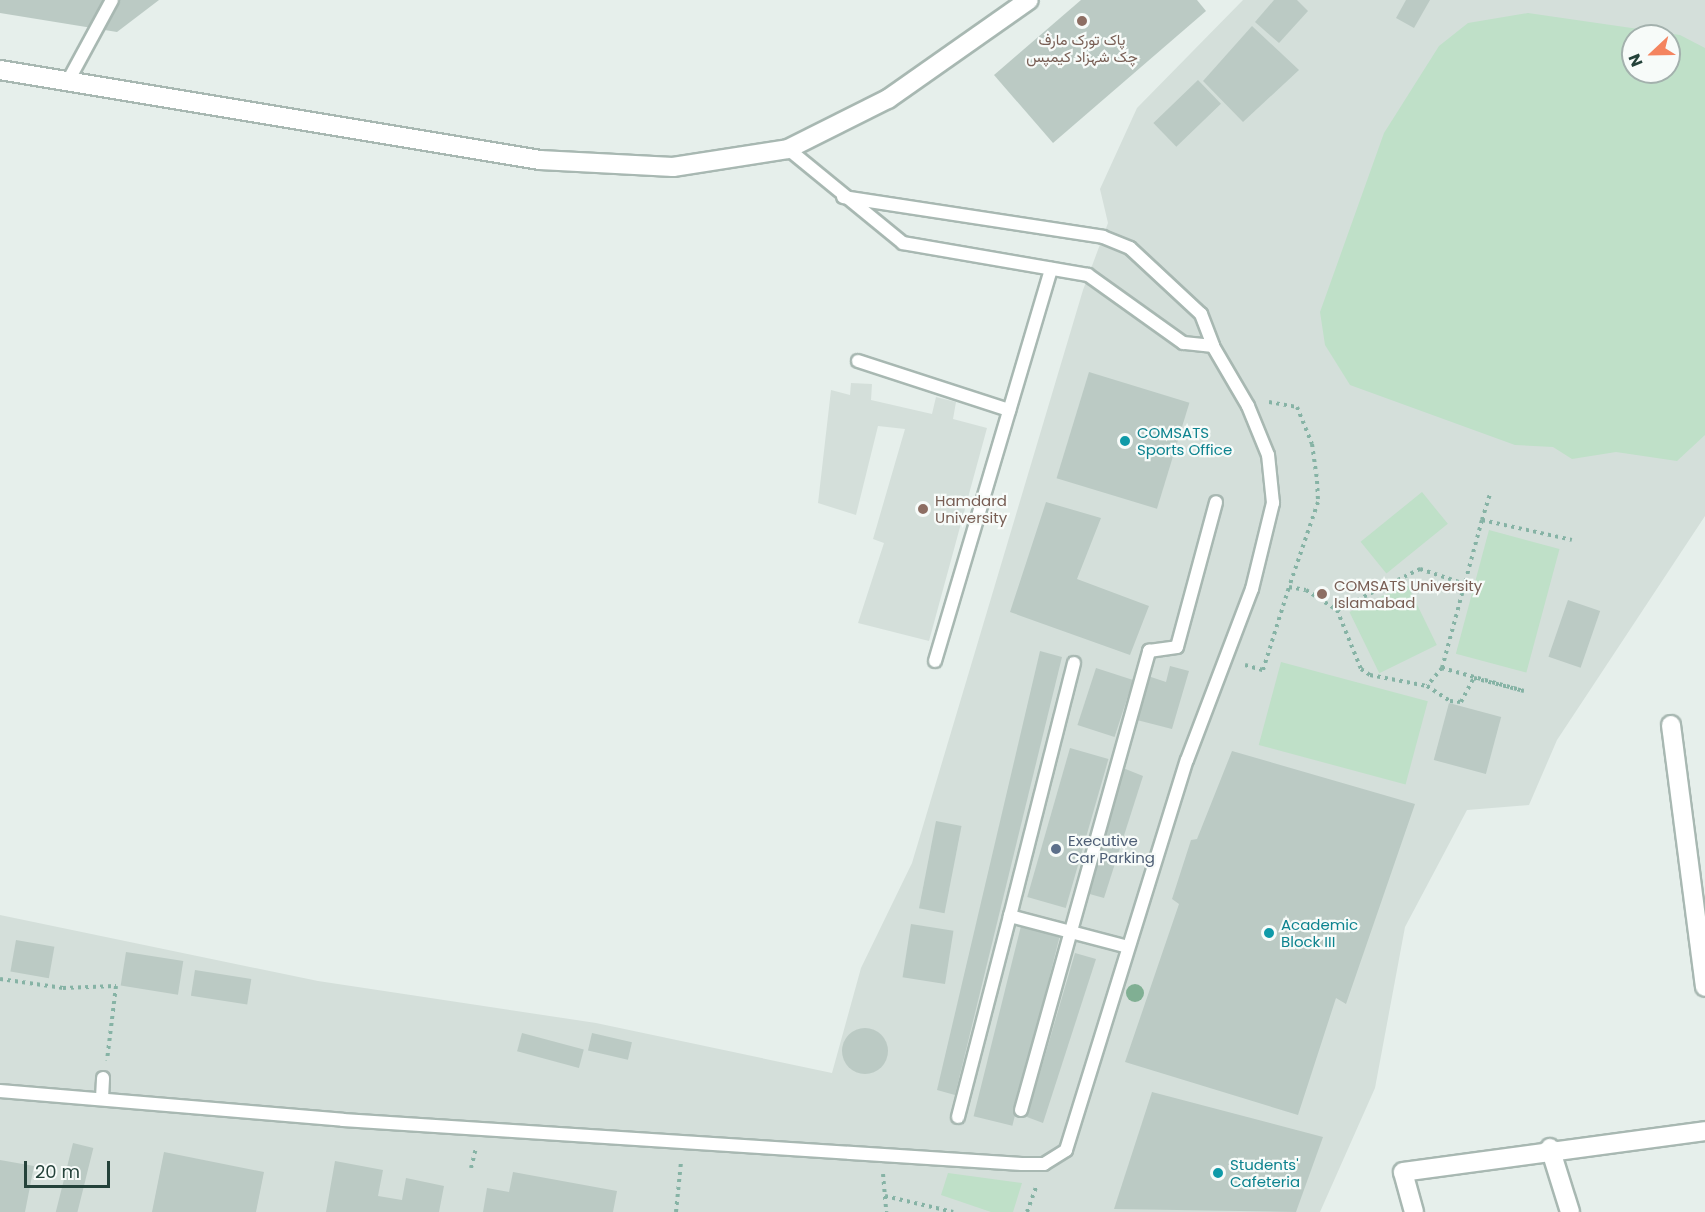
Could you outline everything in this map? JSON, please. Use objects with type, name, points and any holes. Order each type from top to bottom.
[{"type":"street","points":[[0,70],[540,160],[673,167],[788,149],[888,99],[1029,0]]},
{"type":"street","points":[[1671,725],[1705,987]]},
{"type":"street","points":[[1414,1212],[1403,1172],[1550,1149],[1705,1131]]},
{"type":"street","points":[[1550,1149],[1570,1212]]},
{"type":"lane","points":[[68,81],[112,0]]},
{"type":"lane","points":[[788,149],[842,197],[903,243],[1088,275],[1183,343],[1213,346]]},
{"type":"lane","points":[[0,1091],[881,1155],[1044,1164],[1066,1150],[1187,760],[1252,589],[1273,503],[1268,455],[1248,406],[1213,346],[1201,314],[1152,266],[1112,241],[904,203],[842,197]]},
{"type":"lane","points":[[935,661],[1051,269]]},
{"type":"lane","points":[[858,361],[1009,410]]},
{"type":"lane","points":[[1021,1110],[1149,651],[1177,647],[1216,502]]},
{"type":"lane","points":[[958,1117],[1074,663]]},
{"type":"lane","points":[[1010,916],[1071,928],[1128,947]]},
{"type":"lane","points":[[102,1098],[103,1078]]},
{"type":"path","points":[[1248,406],[1278,400],[1297,407],[1312,444],[1318,502],[1263,670]]},
{"type":"path","points":[[1427,686],[1442,668],[1490,494]]},
{"type":"path","points":[[1482,520],[1572,540]]},
{"type":"path","points":[[1337,610],[1420,569],[1465,584]]},
{"type":"path","points":[[1289,587],[1306,590],[1337,610],[1361,669],[1427,686],[1461,702],[1474,678],[1524,691],[1442,668]]},
{"type":"path","points":[[0,979],[63,988],[116,986],[103,1078]]},
{"type":"path","points":[[675,1212],[684,1142]]},
{"type":"path","points":[[881,1155],[886,1212]]},
{"type":"path","points":[[1027,1212],[1044,1164]]},
{"type":"path","points":[[885,1196],[953,1212]]},
{"type":"shaded area","name":"COMSATS University Islamabad","points":[[1243,0],[1705,0],[1705,516],[1557,740],[1529,805],[1467,810],[1405,927],[1375,1088],[1320,1212],[0,1212],[0,915],[318,981],[596,1023],[832,1073],[861,968],[912,863],[1083,290],[1108,223],[1100,189],[1137,108]]},
{"type":"shaded area","name":"Hamdard University","points":[[851,383],[872,384],[871,400],[932,414],[936,397],[956,402],[953,419],[987,428],[929,641],[858,623],[884,543],[873,539],[905,429],[878,426],[856,515],[818,503],[831,390],[850,395]]},
{"type":"green space","points":[[1528,13],[1621,26],[1621,84],[1681,84],[1681,36],[1705,48],[1705,435],[1677,461],[1616,452],[1572,459],[1553,447],[1515,445],[1350,385],[1325,345],[1320,312],[1384,133],[1439,46],[1468,23]]},
{"type":"green space","points":[[1422,492],[1448,524],[1386,574],[1361,542]]},
{"type":"green space","points":[[1489,530],[1560,549],[1526,673],[1456,654]]},
{"type":"green space","points":[[1407,584],[1437,645],[1379,673],[1349,612]]},
{"type":"green space","points":[[1281,662],[1428,701],[1406,784],[1259,745]]},
{"type":"green space","points":[[948,1173],[1022,1183],[1013,1212],[991,1212],[941,1195]]},
{"type":"building","points":[[0,0],[159,0],[117,32],[0,13]]},
{"type":"building","points":[[1081,0],[1197,0],[1206,11],[1053,143],[994,75]]},
{"type":"building","points":[[1274,0],[1297,0],[1308,11],[1279,43],[1255,22]]},
{"type":"building","points":[[1406,0],[1430,0],[1414,28],[1396,18]]},
{"type":"building","points":[[1252,26],[1299,70],[1243,122],[1203,81]]},
{"type":"building","points":[[1198,80],[1221,104],[1176,147],[1153,123]]},
{"type":"building","name":"COMSATS Sports Office","points":[[1089,372],[1189,403],[1157,509],[1057,478]]},
{"type":"building","points":[[1046,502],[1101,518],[1077,579],[1149,606],[1130,655],[1010,612]]},
{"type":"building","points":[[1568,600],[1600,611],[1581,668],[1548,657]]},
{"type":"building","points":[[1040,651],[1062,657],[955,1095],[937,1090]]},
{"type":"building","points":[[1170,666],[1189,671],[1172,729],[1133,719],[1148,676],[1166,682]]},
{"type":"building","points":[[1096,668],[1133,680],[1115,737],[1077,725]]},
{"type":"building","points":[[1449,703],[1501,717],[1486,774],[1434,760]]},
{"type":"building","points":[[1070,748],[1108,759],[1066,908],[1027,897]]},
{"type":"building","name":"Academic Block III","points":[[1232,751],[1415,804],[1346,1004],[1336,998],[1298,1115],[1125,1062],[1179,904],[1172,899],[1191,840],[1197,839]]},
{"type":"building","points":[[1123,768],[1143,776],[1104,898],[1086,893]]},
{"type":"building","points":[[936,821],[962,826],[945,913],[919,908]]},
{"type":"building","points":[[911,924],[953,931],[945,984],[903,977]]},
{"type":"building","points":[[1021,926],[1060,936],[1012,1126],[974,1116]]},
{"type":"building","points":[[16,940],[54,947],[49,978],[10,972]]},
{"type":"building","points":[[126,952],[183,961],[178,995],[121,986]]},
{"type":"building","points":[[1075,953],[1096,959],[1043,1123],[1027,1117]]},
{"type":"building","points":[[195,970],[251,979],[247,1005],[191,996]]},
{"type":"building","points":[[865,1028],[881,1035],[888,1051],[881,1067],[865,1074],[849,1067],[842,1051],[849,1035]]},
{"type":"building","points":[[522,1033],[584,1050],[579,1068],[517,1051]]},
{"type":"building","points":[[592,1033],[632,1042],[628,1060],[588,1051]]},
{"type":"building","name":"Students' Cafeteria","points":[[1152,1092],[1323,1137],[1296,1212],[1114,1209]]},
{"type":"building","points":[[73,1143],[93,1148],[77,1212],[56,1212]]},
{"type":"building","points":[[164,1152],[264,1172],[256,1212],[152,1212]]},
{"type":"building","points":[[0,1160],[34,1166],[25,1212],[0,1212]]},
{"type":"building","points":[[335,1161],[383,1170],[378,1196],[402,1200],[406,1178],[444,1186],[439,1212],[326,1212]]},
{"type":"building","points":[[513,1172],[617,1191],[613,1212],[483,1212],[487,1188],[509,1192]]},
{"type":"place","name":"پاک تورک مارف چک شہزاد کیمپس","points":[[1082,21]]},
{"type":"place","name":"COMSATS Sports Office","points":[[1125,441]]},
{"type":"place","name":"Hamdard University","points":[[923,509]]},
{"type":"place","name":"COMSATS University Islamabad","points":[[1322,594]]},
{"type":"place","name":"Executive Car Parking","points":[[1056,849]]},
{"type":"place","name":"Academic Block III","points":[[1269,933]]},
{"type":"place","name":"Students' Cafeteria","points":[[1218,1173]]}]
